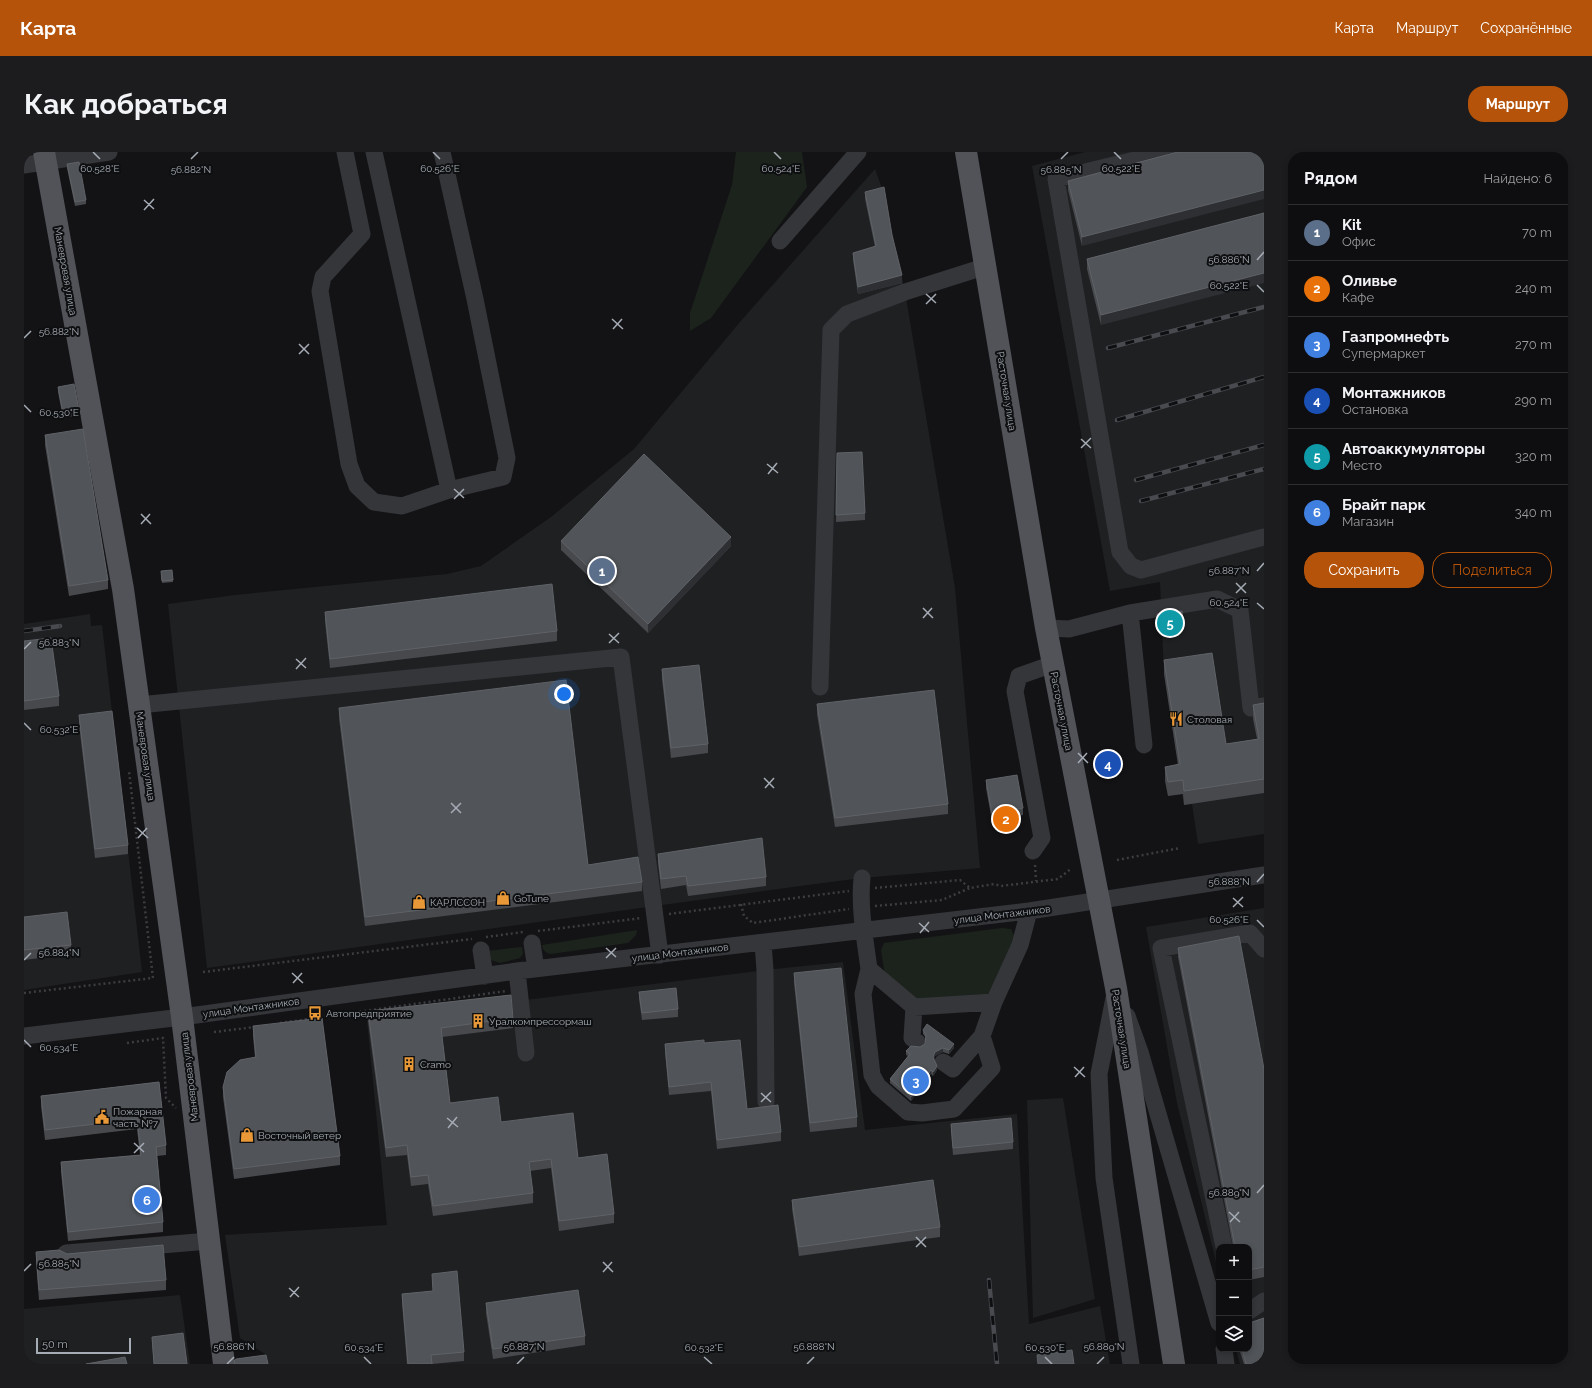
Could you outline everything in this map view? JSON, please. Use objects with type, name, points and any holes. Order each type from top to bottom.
[{"type":"main road","name":"Расточная улица","points":[[966,152],[1052,664],[1116,988],[1174,1364]]},
{"type":"main road","name":"Маневровая улица","points":[[45,157],[123,589],[182,1017],[224,1364]]},
{"type":"street","points":[[24,165],[45,157],[109,152]]},
{"type":"street","points":[[345,152],[362,234],[324,277],[320,292],[350,464],[357,486],[374,502],[402,506],[449,490],[503,477],[507,458],[477,307],[442,152]]},
{"type":"street","points":[[374,152],[449,490]]},
{"type":"street","points":[[780,241],[858,152]]},
{"type":"street","points":[[1168,152],[1056,179],[1120,552],[1131,566],[1141,570],[1264,537]]},
{"type":"street","points":[[820,687],[831,330],[847,314],[905,292],[986,266]]},
{"type":"street","points":[[1046,628],[1069,629],[1130,613],[1217,599],[1240,610],[1251,708],[1264,706]]},
{"type":"street","points":[[1130,613],[1144,745]]},
{"type":"street","points":[[139,705],[621,657],[660,955]]},
{"type":"street","points":[[1033,851],[1042,838],[1014,691],[1019,676],[1052,664]]},
{"type":"street","name":"улица Монтажников","points":[[24,1036],[182,1017],[517,971],[1029,911],[1264,875]]},
{"type":"street","points":[[862,878],[861,890],[864,930],[869,969],[863,994],[872,1075],[878,1086],[908,1112],[922,1113],[954,1109],[992,1068],[982,1036]]},
{"type":"street","points":[[944,1062],[953,1069],[982,1036],[994,1002],[1020,945],[1029,911]]},
{"type":"street","points":[[1223,1244],[1161,948],[1250,933],[1264,949]]},
{"type":"street","points":[[532,943],[536,969]]},
{"type":"street","points":[[763,943],[765,970],[766,1102]]},
{"type":"street","points":[[481,950],[485,976]]},
{"type":"street","points":[[869,969],[914,1007],[994,1002]]},
{"type":"street","points":[[517,971],[526,1053]]},
{"type":"street","points":[[1116,988],[1140,1052],[1217,1316]]},
{"type":"street","points":[[1116,988],[1099,1074],[1104,1178],[1131,1364]]},
{"type":"street","points":[[914,1007],[912,1038],[917,1042]]},
{"type":"street","points":[[66,1252],[209,1241]]},
{"type":"street","points":[[1224,1352],[1226,1364]]},
{"type":"path","points":[[1117,860],[1180,848]]},
{"type":"path","points":[[24,994],[153,978]]},
{"type":"path","points":[[276,1023],[519,989]]},
{"type":"path","points":[[214,1032],[261,1026]]},
{"type":"path","points":[[127,1043],[163,1038],[166,1098],[176,1108]]},
{"type":"shaded area","points":[[736,152],[802,152],[807,187],[711,318],[690,331],[690,313],[732,185]]},
{"type":"shaded area","points":[[1085,152],[1264,152],[1264,834],[1198,844],[1192,804],[1184,805],[1182,794],[1168,796],[1165,781],[1180,778],[1164,674],[1160,582],[1110,591],[1032,166]]},
{"type":"shaded area","points":[[875,169],[884,194],[905,292],[955,588],[980,868],[862,878],[807,885],[207,968],[168,604],[235,595],[447,574],[481,566],[551,517],[634,449],[740,322]]},
{"type":"shaded area","points":[[90,614],[91,626],[102,625],[142,972],[24,990],[24,624]]},
{"type":"shaded area","points":[[1264,908],[1264,1364],[1240,1364],[1237,1352],[1252,1352],[1252,1244],[1216,1244],[1216,1262],[1177,1103],[1146,927]]},
{"type":"shaded area","points":[[1002,928],[1011,929],[1016,940],[1006,966],[987,997],[921,1005],[885,976],[881,950],[884,943]]},
{"type":"shaded area","points":[[637,930],[636,935],[628,943],[551,954],[545,951],[542,945]]},
{"type":"shaded area","points":[[522,947],[523,954],[520,958],[500,963],[491,960],[487,951]]},
{"type":"shaded area","points":[[843,962],[865,1130],[1017,1114],[1029,1324],[1100,1306],[1110,1364],[266,1364],[265,1354],[240,1338],[225,1235],[387,1225],[367,1020],[765,970]]},
{"type":"shaded area","points":[[1063,1098],[1095,1299],[1033,1318],[1027,1100]]},
{"type":"shaded area","points":[[180,1295],[190,1364],[24,1364],[24,1309]]},
{"type":"building","points":[[1178,152],[1264,152],[1264,190],[1082,237],[1068,181]]},
{"type":"building","points":[[79,162],[86,200],[75,202],[67,164]]},
{"type":"building","points":[[884,187],[892,235],[902,275],[858,287],[853,253],[876,246],[865,192]]},
{"type":"building","points":[[1264,213],[1264,273],[1101,315],[1087,259]]},
{"type":"building","points":[[74,384],[79,410],[63,413],[58,387]]},
{"type":"building","points":[[83,429],[108,580],[69,586],[45,435]]},
{"type":"building","points":[[862,452],[865,513],[836,515],[837,453]]},
{"type":"building","points":[[644,454],[731,537],[648,624],[561,541]]},
{"type":"building","points":[[172,570],[173,580],[162,581],[161,571]]},
{"type":"building","points":[[552,584],[557,631],[330,659],[325,612]]},
{"type":"building","points":[[1182,611],[1183,624],[1158,626],[1157,614]]},
{"type":"building","points":[[51,638],[59,696],[24,701],[24,641]]},
{"type":"building","points":[[1212,653],[1226,744],[1259,739],[1253,705],[1264,703],[1264,779],[1184,791],[1183,780],[1168,782],[1165,767],[1180,764],[1164,660]]},
{"type":"building","points":[[699,665],[708,744],[671,748],[662,669]]},
{"type":"building","points":[[566,680],[588,865],[638,857],[642,882],[365,917],[339,708]]},
{"type":"building","points":[[934,690],[948,804],[835,818],[817,704]]},
{"type":"building","points":[[112,711],[128,845],[95,849],[79,715]]},
{"type":"building","points":[[1017,775],[1023,808],[992,814],[986,780]]},
{"type":"building","points":[[762,838],[766,877],[688,886],[686,876],[661,879],[658,854]]},
{"type":"building","points":[[67,912],[71,945],[24,950],[24,917]]},
{"type":"building","points":[[1239,936],[1264,1069],[1264,1267],[1252,1269],[1252,1244],[1234,1244],[1178,948]]},
{"type":"building","points":[[841,968],[857,1117],[810,1123],[794,973]]},
{"type":"building","points":[[676,988],[678,1009],[642,1013],[639,992]]},
{"type":"building","name":"Cramo","points":[[511,995],[513,1018],[441,1028],[450,1103],[498,1097],[501,1122],[573,1113],[578,1158],[607,1154],[614,1214],[559,1221],[551,1159],[529,1162],[533,1193],[433,1206],[428,1175],[411,1177],[407,1145],[386,1148],[368,1011]]},
{"type":"building","points":[[322,1018],[340,1156],[234,1169],[223,1087],[227,1072],[240,1060],[256,1057],[253,1026]]},
{"type":"building","points":[[927,1024],[954,1044],[949,1050],[943,1048],[935,1052],[933,1057],[937,1066],[933,1072],[931,1070],[911,1097],[890,1079],[910,1054],[906,1051],[911,1046],[920,1047],[925,1044],[926,1035],[923,1030]]},
{"type":"building","points":[[704,1040],[704,1043],[740,1040],[747,1109],[778,1105],[781,1132],[717,1140],[711,1082],[669,1087],[665,1044]]},
{"type":"building","points":[[159,1082],[166,1145],[156,1147],[163,1222],[68,1232],[61,1162],[141,1155],[137,1119],[45,1130],[41,1096]]},
{"type":"building","points":[[1011,1118],[1013,1142],[953,1148],[951,1124]]},
{"type":"building","points":[[933,1180],[940,1227],[799,1247],[792,1200]]},
{"type":"building","points":[[163,1245],[166,1280],[39,1290],[36,1252],[59,1250],[67,1254]]},
{"type":"building","points":[[457,1271],[464,1352],[431,1355],[432,1364],[408,1364],[402,1294],[433,1291],[432,1274]]},
{"type":"building","points":[[578,1290],[585,1336],[493,1349],[486,1303]]},
{"type":"building","points":[[1264,1318],[1264,1364],[1246,1364],[1243,1352],[1252,1352],[1252,1322]]},
{"type":"building","points":[[183,1333],[187,1364],[154,1364],[152,1337]]},
{"type":"building","points":[[1072,1350],[1074,1364],[1038,1364],[1037,1355]]},
{"type":"building","points":[[266,1355],[268,1364],[235,1364],[234,1361],[236,1359]]},
{"type":"building","points":[[125,1357],[127,1364],[86,1364]]},
{"type":"railway","points":[[1108,348],[1264,307]]},
{"type":"railway","points":[[1117,420],[1264,377]]},
{"type":"railway","points":[[1136,480],[1264,445]]},
{"type":"railway","points":[[1141,501],[1264,469]]},
{"type":"railway","points":[[24,631],[60,626]]},
{"type":"railway","points":[[989,1280],[997,1364]]},
{"type":"place","name":"Kit","points":[[602,571]]},
{"type":"place","name":"Автоаккумуляторы","points":[[1170,623]]},
{"type":"place","name":"Столовая","points":[[1176,719]]},
{"type":"place","name":"Монтажников","points":[[1108,764]]},
{"type":"place","name":"Оливье","points":[[1006,819]]},
{"type":"place","name":"GoTune","points":[[503,898]]},
{"type":"place","name":"КАРЛССОН","points":[[419,902]]},
{"type":"place","name":"Автопредприятие","points":[[315,1013]]},
{"type":"place","name":"Уралкомпрессормаш","points":[[478,1021]]},
{"type":"place","name":"Cramo","points":[[409,1064]]},
{"type":"place","name":"Газпромнефть","points":[[916,1081]]},
{"type":"place","name":"Пожарная часть №7","points":[[102,1117]]},
{"type":"place","name":"Восточный ветер","points":[[247,1135]]},
{"type":"place","name":"Брайт парк","points":[[147,1200]]}]
